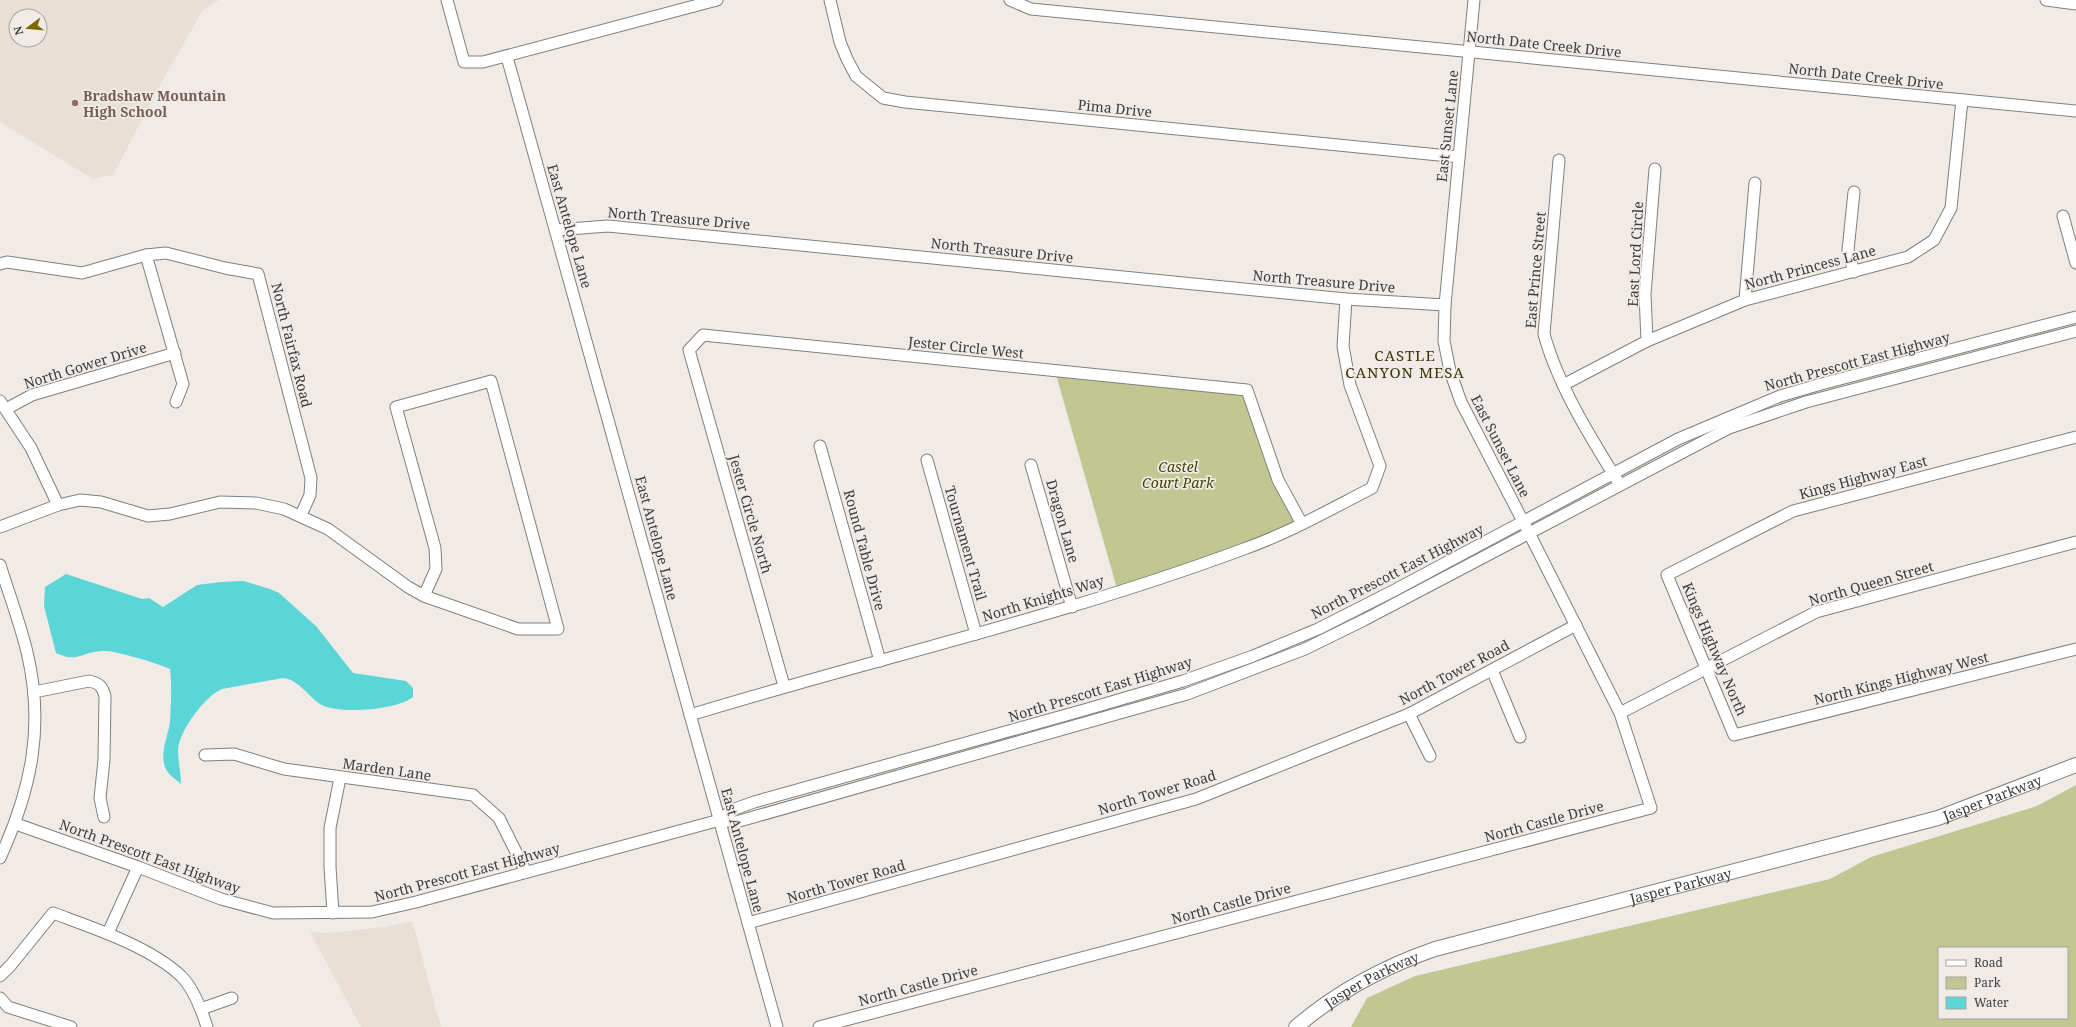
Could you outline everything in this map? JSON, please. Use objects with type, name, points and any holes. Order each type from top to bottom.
[{"type":"main road","name":"Jasper Parkway","points":[[1296,1027],[1333,998],[1369,976],[1422,953],[1938,818],[2076,765]]},
{"type":"street","points":[[447,0],[464,62],[483,62],[507,57],[717,0]]},
{"type":"street","name":"Pima Drive","points":[[830,0],[840,42],[847,60],[856,76],[883,98],[905,102],[1459,157]]},
{"type":"street","name":"North Date Creek Drive","points":[[1010,0],[1031,9],[2076,111]]},
{"type":"street","name":"East Sunset Lane","points":[[1474,0],[1445,305],[1444,341],[1450,370],[1461,402],[1527,528],[1620,713],[1651,808]]},
{"type":"street","points":[[2046,0],[2076,4]]},
{"type":"street","name":"East Antelope Lane","points":[[507,57],[777,1027]]},
{"type":"street","name":"North Princess Lane","points":[[1563,385],[1647,341],[1744,300],[1908,257],[1934,240],[1951,208],[1962,100]]},
{"type":"street","name":"East Prince Street","points":[[1559,160],[1544,334],[1549,354],[1563,385],[1620,484]]},
{"type":"street","name":"East Lord Circle","points":[[1647,341],[1645,294],[1655,169]]},
{"type":"street","points":[[1744,300],[1755,182]]},
{"type":"street","points":[[1854,192],[1848,250],[1854,272]]},
{"type":"street","points":[[2063,216],[2076,263]]},
{"type":"street","name":"North Treasure Drive","points":[[556,230],[608,226],[1346,299],[1445,305]]},
{"type":"street","name":"North Fairfax Road","points":[[0,264],[7,262],[82,273],[146,255],[166,253],[225,268],[258,274],[311,478],[310,495],[301,516]]},
{"type":"street","points":[[146,255],[183,384],[176,402]]},
{"type":"street","name":"North Knights Way","points":[[690,715],[784,686],[880,661],[1072,607],[1242,550],[1302,524],[1372,488],[1380,466],[1350,385],[1343,346],[1346,299]]},
{"type":"street","name":"North Prescott East Highway","points":[[16,824],[138,867],[220,899],[273,913],[372,912],[720,820],[736,822],[849,789],[1005,747],[1187,694],[1305,649],[1364,620],[1527,528],[1614,474],[1678,439],[1740,412],[1780,396],[2076,317]]},
{"type":"street","name":"North Prescott East Highway","points":[[720,820],[732,810],[754,802],[1002,734],[1183,681],[1246,659],[1318,629],[1620,484],[1729,428],[1778,410],[2076,331]]},
{"type":"street","name":"Jester Circle West","points":[[689,350],[703,335],[1247,390],[1278,480],[1302,524]]},
{"type":"street","name":"Jester Circle North","points":[[689,350],[784,686]]},
{"type":"street","name":"North Gower Drive","points":[[3,405],[175,353]]},
{"type":"street","points":[[1850,377],[1854,389]]},
{"type":"street","points":[[0,528],[58,505],[80,500],[94,501],[148,516],[170,514],[220,502],[256,503],[284,509],[328,529],[408,587],[424,596],[518,629],[558,629],[491,381],[396,406],[435,548],[436,569],[424,596]]},
{"type":"street","points":[[3,405],[31,448],[58,505]]},
{"type":"street","name":"Kings Highway East","points":[[1667,575],[1793,511],[2076,437]]},
{"type":"street","name":"Round Table Drive","points":[[820,446],[880,661]]},
{"type":"street","name":"Tournament Trail","points":[[927,460],[976,634]]},
{"type":"street","name":"Dragon Lane","points":[[1031,465],[1072,607]]},
{"type":"street","name":"North Queen Street","points":[[1620,713],[1668,690],[1707,667],[1816,612],[2076,542]]},
{"type":"street","points":[[0,565],[27,652],[34,692],[35,742],[29,780],[16,824],[0,858]]},
{"type":"street","name":"Kings Highway North","points":[[1667,575],[1707,667],[1734,735]]},
{"type":"street","name":"North Tower Road","points":[[748,923],[1196,799],[1409,714],[1576,625]]},
{"type":"street","name":"North Kings Highway West","points":[[1734,735],[2076,649]]},
{"type":"street","points":[[1246,659],[1251,670]]},
{"type":"street","points":[[1492,670],[1520,737]]},
{"type":"street","points":[[34,692],[89,682],[96,682],[103,687],[105,696],[104,760],[100,798],[104,817]]},
{"type":"street","points":[[1409,714],[1430,756]]},
{"type":"street","points":[[1002,734],[1005,747]]},
{"type":"street","name":"Marden Lane","points":[[205,755],[234,754],[284,769],[340,778],[473,795],[499,818],[526,872]]},
{"type":"street","points":[[333,913],[330,867],[330,828],[340,778]]},
{"type":"street","name":"North Castle Drive","points":[[818,1027],[1651,808]]},
{"type":"street","points":[[108,933],[138,867]]},
{"type":"street","points":[[0,976],[11,965],[53,913],[108,933],[159,960],[182,977],[201,1009],[207,1027]]},
{"type":"street","points":[[0,998],[8,1007],[71,1027]]},
{"type":"street","points":[[201,1009],[232,998]]},
{"type":"shaded area","name":"Bradshaw Mountain High School","points":[[0,0],[219,0],[203,10],[160,85],[113,175],[93,179],[0,122]]},
{"type":"shaded area","points":[[412,921],[441,1027],[361,1027],[310,932],[327,933],[385,927]]},
{"type":"green space","name":"Castel Court Park","points":[[1055,371],[1247,390],[1302,524],[1118,592]]},
{"type":"green space","points":[[2076,785],[2076,1027],[1351,1027],[1367,998],[1415,976],[1830,879],[1871,857],[2037,806]]},
{"type":"water","points":[[66,574],[142,599],[149,598],[163,607],[197,585],[243,581],[270,589],[279,593],[316,626],[353,673],[406,681],[413,688],[413,697],[395,705],[367,710],[353,710],[328,707],[320,704],[294,682],[283,678],[222,689],[215,693],[201,706],[188,724],[179,742],[178,750],[181,784],[168,773],[163,760],[164,747],[170,722],[170,669],[135,657],[114,652],[101,651],[74,657],[63,656],[56,653],[44,606],[45,587]]},
{"type":"place","name":"Bradshaw Mountain High School","points":[[75,103]]},
{"type":"district","name":"CASTLE CANYON MESA","points":[[1405,364]]}]
